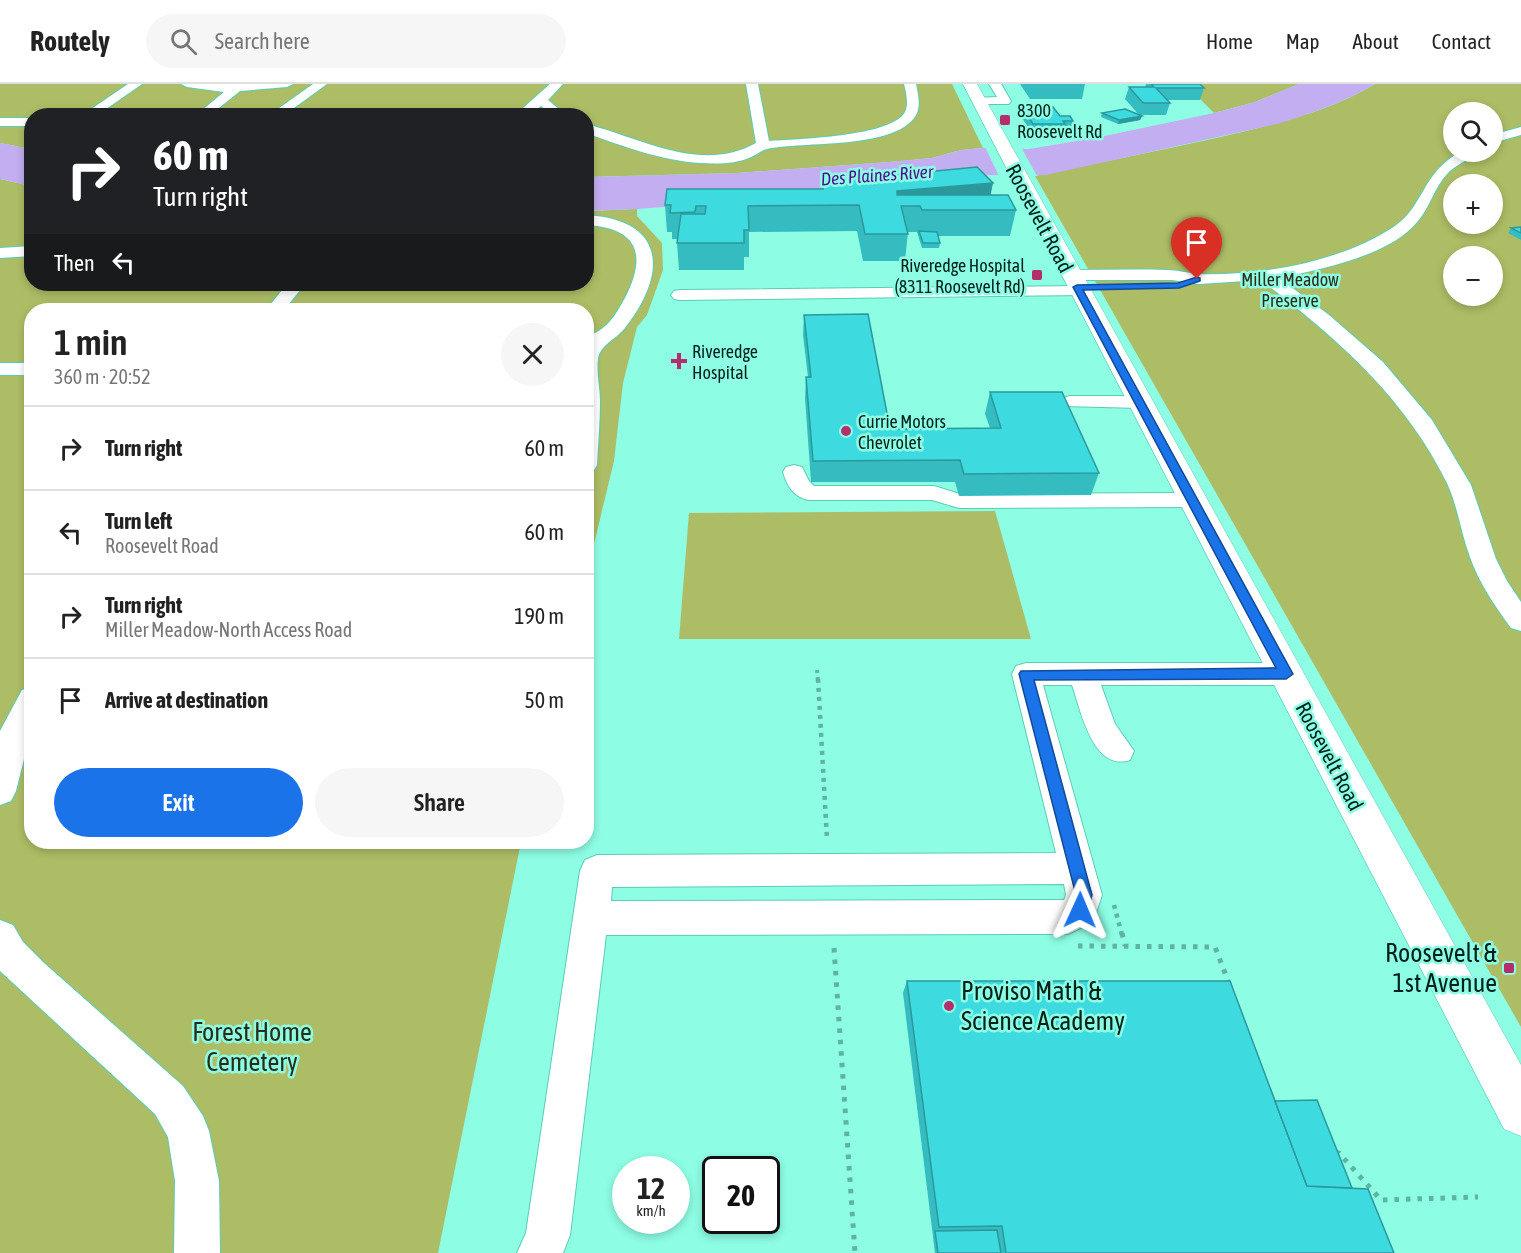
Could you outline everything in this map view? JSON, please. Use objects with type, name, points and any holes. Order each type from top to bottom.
[{"type":"main road","name":"Roosevelt Road","points":[[970,84],[1521,1112]]},
{"type":"lane","points":[[99,108],[136,84]]},
{"type":"lane","points":[[187,84],[236,89],[286,84]]},
{"type":"lane","points":[[286,108],[321,84]]},
{"type":"lane","points":[[530,108],[556,84]]},
{"type":"lane","points":[[752,84],[763,145]]},
{"type":"lane","points":[[594,131],[695,159],[719,159],[748,154],[763,145],[842,139],[891,127],[903,122],[910,113],[912,105],[910,84]]},
{"type":"lane","points":[[979,101],[1005,100],[995,84]]},
{"type":"lane","points":[[211,108],[236,89]]},
{"type":"lane","points":[[541,100],[551,108]]},
{"type":"lane","points":[[0,122],[24,122]]},
{"type":"lane","points":[[1503,136],[1521,131]]},
{"type":"lane","points":[[600,148],[653,149]]},
{"type":"lane","points":[[680,295],[1076,285],[1179,286],[1197,279],[1263,274],[1320,263],[1362,251],[1384,240],[1417,216],[1438,175],[1452,162]]},
{"type":"lane","points":[[594,221],[613,222],[623,226],[634,236],[644,251],[646,265],[642,282],[619,327],[594,341]]},
{"type":"lane","points":[[0,253],[24,252]]},
{"type":"lane","points":[[1263,274],[1321,316],[1347,339],[1377,367],[1420,417],[1435,440],[1469,508],[1483,559],[1497,588],[1521,621]]},
{"type":"lane","points":[[281,303],[290,291]]},
{"type":"lane","points":[[0,369],[24,369]]},
{"type":"lane","points":[[1070,402],[1140,402]]},
{"type":"lane","points":[[794,472],[798,484],[808,493],[946,491],[959,501],[1191,500]]},
{"type":"lane","points":[[591,918],[833,939],[1068,917],[1080,910],[1084,895],[1026,674],[1286,674]]},
{"type":"lane","points":[[0,791],[13,760],[16,728],[24,713]]},
{"type":"lane","points":[[547,1247],[597,871],[1077,868]]},
{"type":"lane","points":[[0,937],[10,955],[31,976],[169,1100],[188,1131],[197,1181],[197,1253]]},
{"type":"path","points":[[817,670],[829,869]]},
{"type":"path","points":[[833,939],[855,1253]]},
{"type":"path","points":[[1067,946],[1215,947],[1231,990]]},
{"type":"path","points":[[1327,1153],[1339,1153],[1381,1200],[1478,1197]]},
{"type":"green space","points":[[0,84],[952,84],[983,148],[961,150],[932,158],[889,162],[737,173],[594,177],[594,108],[24,108],[24,148],[0,143]]},
{"type":"green space","points":[[1180,84],[1299,84],[1255,102],[1214,113],[1187,86]]},
{"type":"green space","name":"Miller Meadow Preserve","points":[[1375,84],[1521,84],[1521,1027],[1035,176],[1263,127],[1345,100]]},
{"type":"green space","name":"Forest Home Cemetery","points":[[0,179],[24,184],[24,291],[594,291],[594,211],[637,209],[637,216],[662,243],[663,270],[647,315],[637,327],[623,383],[614,461],[594,544],[594,303],[24,303],[24,849],[520,849],[438,1253],[0,1253]]},
{"type":"green space","points":[[995,511],[1031,639],[679,639],[689,513]]},
{"type":"water","name":"Des Plaines River","points":[[1299,84],[1375,84],[1327,107],[1277,124],[1046,175],[990,175],[856,192],[594,211],[594,177],[737,173],[932,158],[961,150],[983,148],[1029,149],[1100,137],[1255,102]]},
{"type":"water","points":[[0,143],[24,148],[24,184],[0,179]]},
{"type":"pier","points":[[985,147],[1021,147],[1037,176],[999,176]]},
{"type":"building","points":[[1151,84],[1200,84],[1204,88],[1156,88],[1170,103],[1143,103],[1129,87],[1154,87]]},
{"type":"building","points":[[1022,107],[1053,107],[1060,116],[1070,116],[1073,121],[1063,121],[1065,124],[1033,124]]},
{"type":"building","points":[[1125,109],[1142,116],[1119,120],[1102,113]]},
{"type":"building","points":[[977,167],[993,183],[897,191],[897,195],[1008,195],[1016,210],[922,210],[920,206],[901,206],[908,234],[865,234],[859,205],[748,206],[749,230],[744,230],[744,243],[677,243],[681,214],[705,214],[706,206],[696,206],[695,212],[670,213],[671,205],[665,205],[667,189],[823,189],[822,182]]},
{"type":"building","points":[[1521,227],[1521,233],[1511,228]]},
{"type":"building","points":[[919,231],[937,232],[940,243],[923,243]]},
{"type":"building","name":"Currie Motors Chevrolet","points":[[868,314],[890,429],[1001,428],[990,392],[1062,392],[1099,473],[964,474],[960,460],[813,461],[806,377],[811,377],[804,315]]},
{"type":"building","points":[[907,981],[1230,981],[1307,1186],[1368,1189],[1394,1253],[1006,1253],[1002,1226],[939,1227]]},
{"type":"building","points":[[1317,1100],[1352,1188],[1307,1186],[1275,1101]]},
{"type":"building","points":[[997,1230],[1001,1253],[938,1253],[935,1231]]},
{"type":"place","name":"8300 Roosevelt Rd","points":[[1005,120]]},
{"type":"place","name":"Riveredge Hospital (8311 Roosevelt Rd)","points":[[1037,275]]},
{"type":"place","name":"Riveredge Hospital","points":[[679,361]]},
{"type":"place","name":"Currie Motors Chevrolet","points":[[846,431]]},
{"type":"place","name":"Roosevelt & 1st Avenue","points":[[1509,968]]},
{"type":"place","name":"Proviso Math & Science Academy","points":[[949,1006]]},
{"type":"route","points":[[1080,910],[1084,895],[1026,674],[1286,674],[1077,287],[1179,286],[1197,279]]}]
